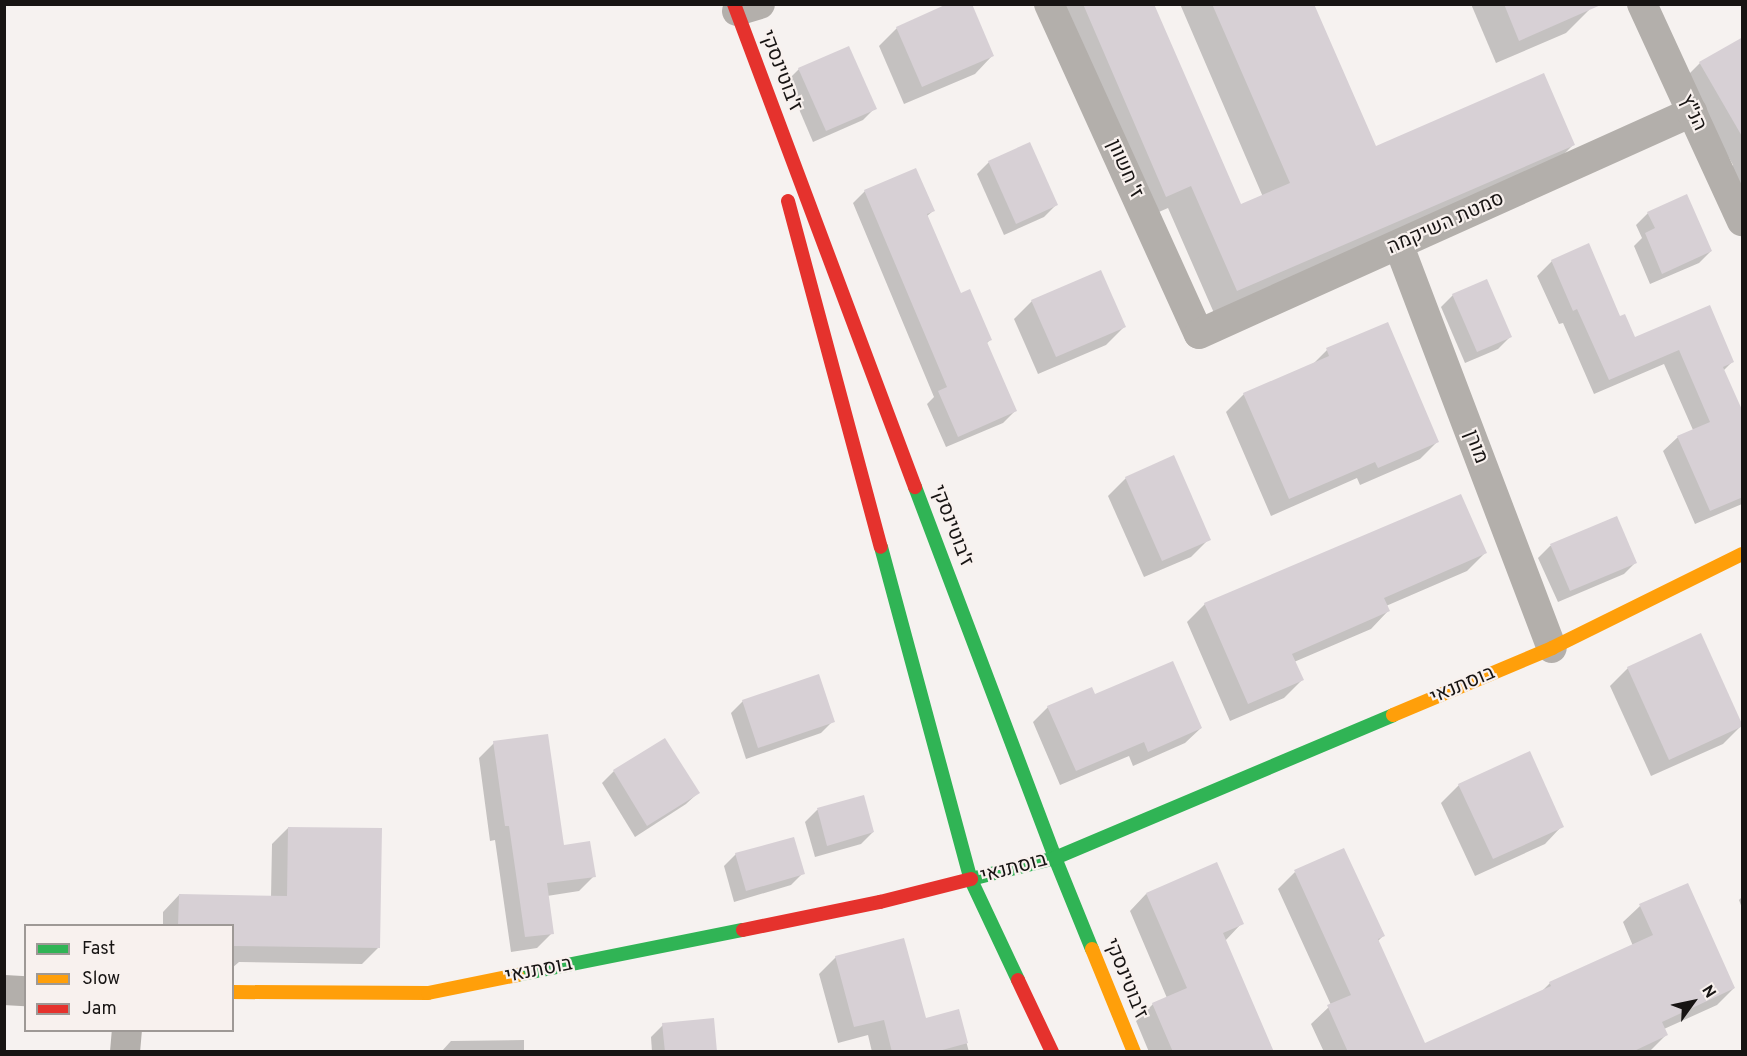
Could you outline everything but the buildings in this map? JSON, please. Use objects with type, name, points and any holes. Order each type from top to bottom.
[{"type":"street","name":"ז' חשוון","points":[[1050,4],[1198,334]]},
{"type":"street","name":"הנ\"ץ","points":[[1642,4],[1743,220]]},
{"type":"street","name":"ז'בוטינסקי","points":[[744,7],[777,160]]},
{"type":"street","name":"ז'בוטינסקי","points":[[744,7],[1055,858],[1134,1052]]},
{"type":"street","name":"סמטת השיקמה","points":[[1198,334],[1692,112]]},
{"type":"street","points":[[783,183],[971,880],[1052,1052]]},
{"type":"street","name":"מורן","points":[[1398,246],[1552,648]]},
{"type":"street","name":"בוסתנאי","points":[[234,992],[428,993],[880,902],[1055,858],[1552,648],[1743,554]]},
{"type":"street","points":[[4,990],[24,991]]},
{"type":"street","points":[[125,1052],[127,1032]]},
{"type":"traffic: fast","points":[[915,487],[1055,858],[1092,949]]},
{"type":"traffic: fast","points":[[881,547],[971,880],[1018,980]]},
{"type":"traffic: fast","points":[[971,879],[1055,858],[1393,715]]},
{"type":"traffic: fast","points":[[517,975],[743,930]]},
{"type":"traffic: slow","points":[[1393,715],[1552,648],[1742,554]]},
{"type":"traffic: slow","points":[[1092,949],[1134,1052]]},
{"type":"traffic: slow","points":[[234,992],[428,993],[517,975]]},
{"type":"traffic: jam","points":[[734,4],[915,487]]},
{"type":"traffic: jam","points":[[788,201],[881,547]]},
{"type":"traffic: jam","points":[[743,930],[880,902],[971,879]]},
{"type":"traffic: jam","points":[[1018,980],[1052,1052]]}]
